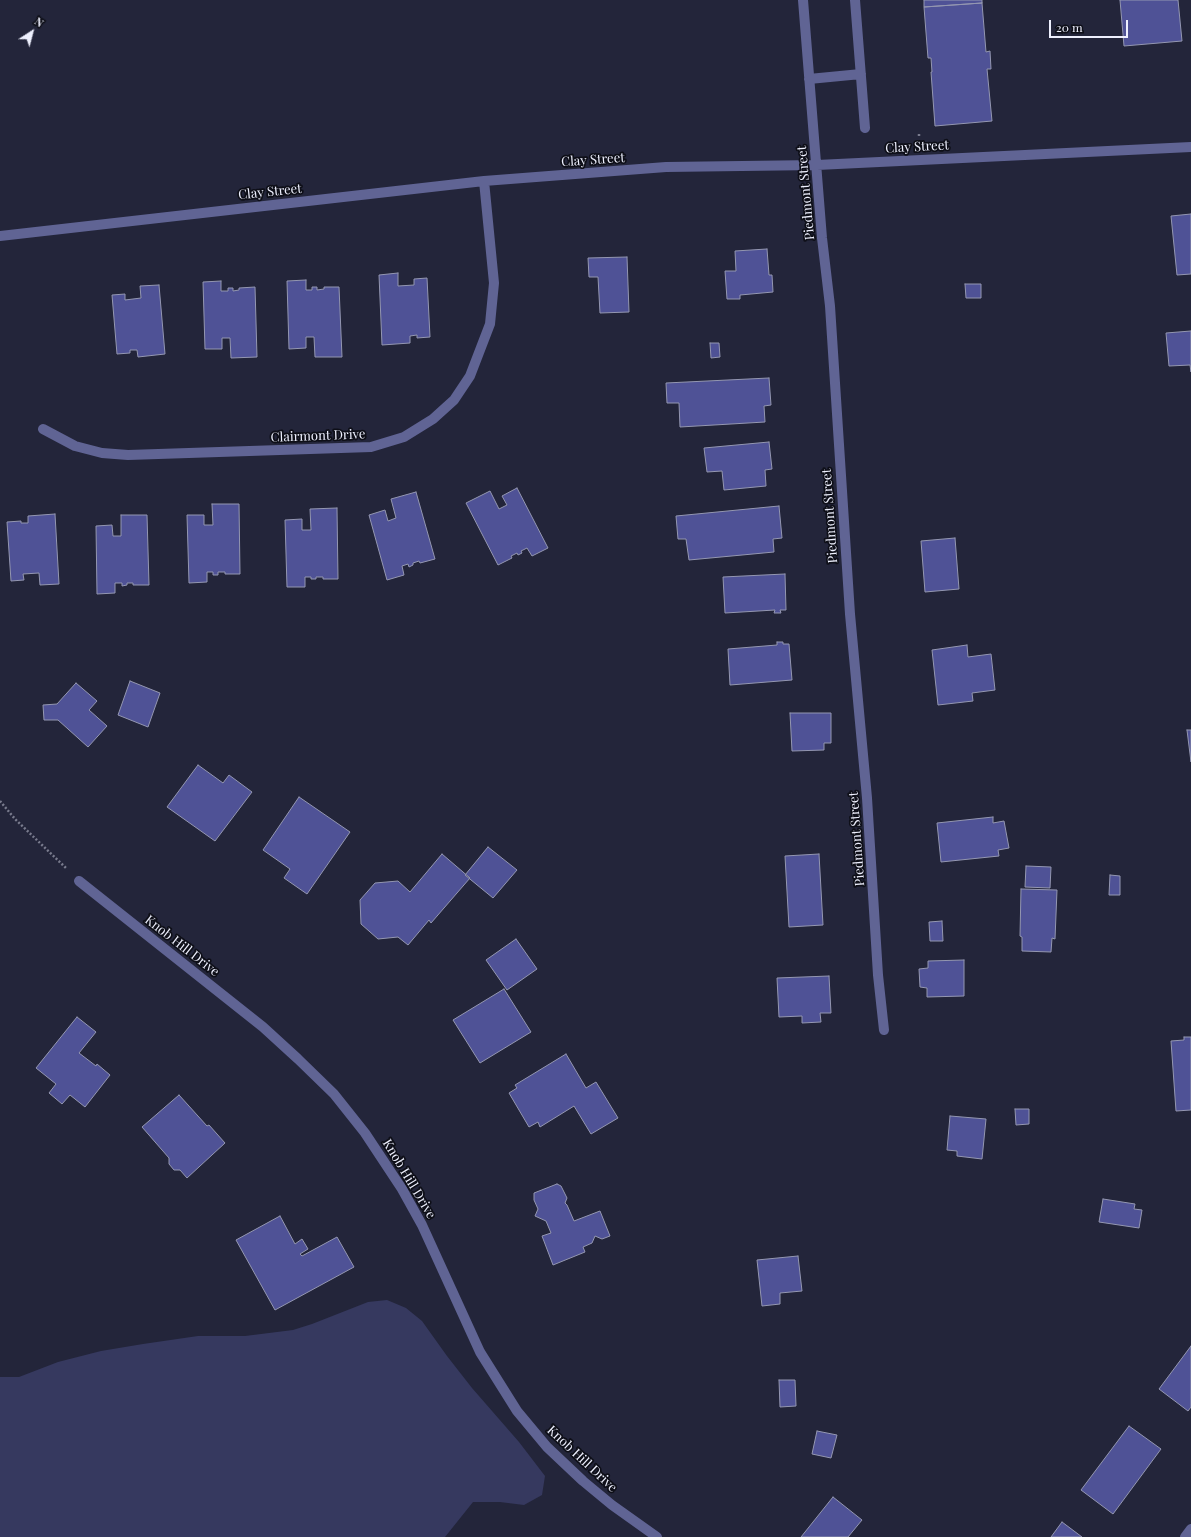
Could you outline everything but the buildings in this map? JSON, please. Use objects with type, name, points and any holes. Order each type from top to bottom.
[{"type":"street","name":"Piedmont Street","points":[[803,0],[822,238],[830,306],[850,614],[868,798],[878,975],[884,1030]]},
{"type":"street","points":[[856,0],[865,128]]},
{"type":"street","points":[[810,79],[861,74]]},
{"type":"street","name":"Clay Street","points":[[0,236],[484,181],[666,167],[817,165],[1191,147]]},
{"type":"street","name":"Clairmont Drive","points":[[43,429],[75,446],[102,454],[128,455],[371,447],[404,437],[433,419],[454,400],[470,376],[490,324],[494,283],[484,181]]},
{"type":"street","name":"Knob Hill Drive","points":[[79,881],[263,1027],[298,1058],[334,1094],[365,1133],[402,1189],[422,1225],[480,1352],[517,1411],[547,1447],[583,1481],[612,1505],[657,1537]]},
{"type":"street","points":[[1185,1537],[1191,1529]]},
{"type":"path","points":[[0,801],[16,819],[79,881]]},
{"type":"shaded area","points":[[387,1300],[406,1308],[422,1321],[472,1388],[519,1442],[545,1476],[542,1495],[524,1505],[500,1502],[473,1502],[445,1537],[0,1537],[0,1377],[19,1377],[58,1362],[101,1351],[143,1344],[198,1336],[245,1336],[293,1330],[368,1302]]}]
